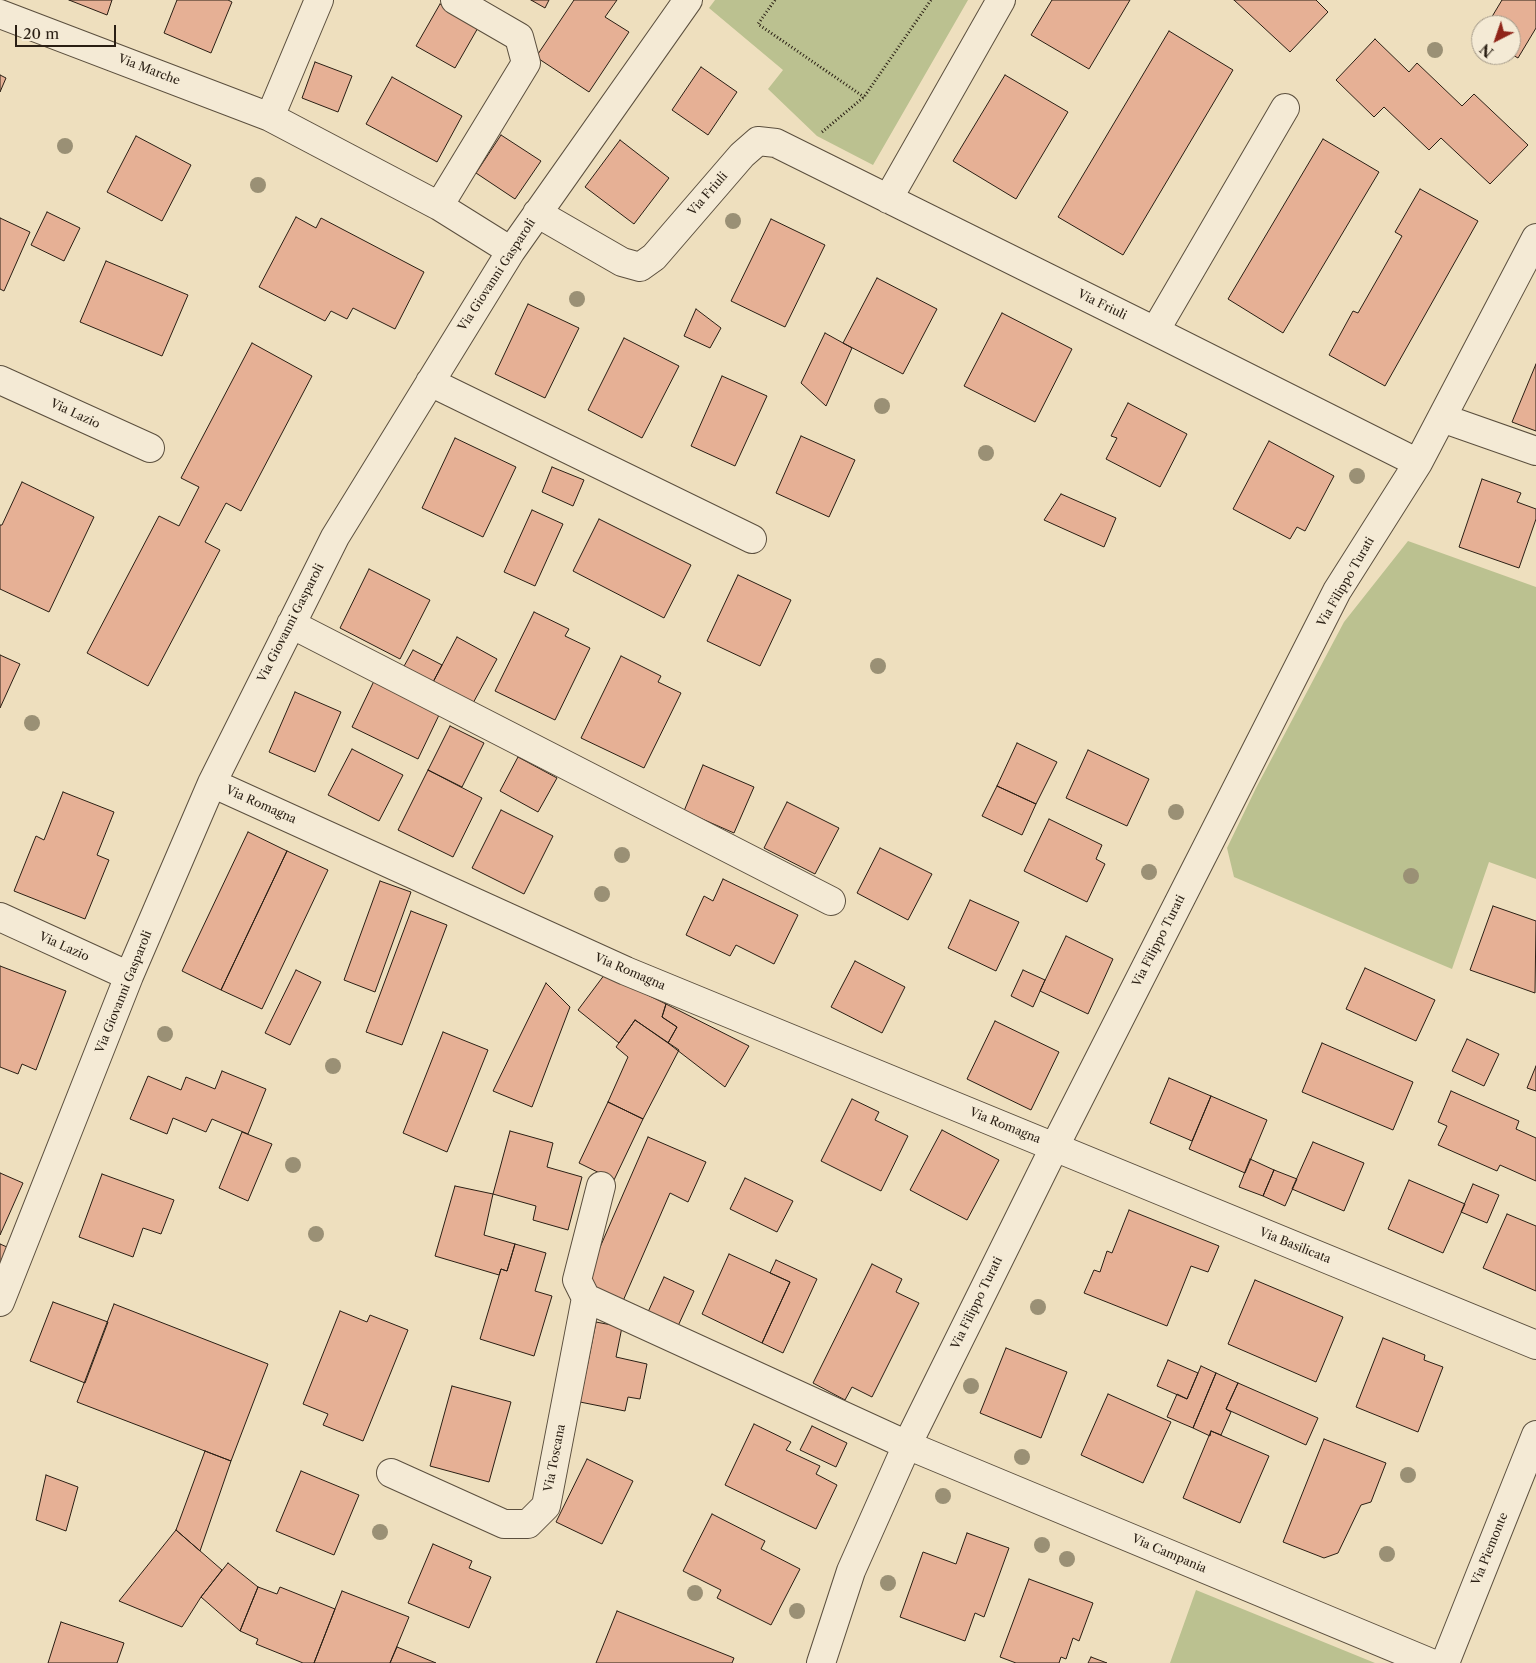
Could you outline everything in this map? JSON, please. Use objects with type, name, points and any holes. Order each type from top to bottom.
[{"type":"street","points":[[270,117],[319,0]]},
{"type":"street","points":[[439,206],[526,63],[519,37],[455,0]]},
{"type":"street","name":"Via Giovanni Gasparoli","points":[[0,1302],[129,976],[212,783],[336,537],[511,251],[688,0]]},
{"type":"street","points":[[888,199],[1002,0]]},
{"type":"street","name":"Via Marche","points":[[9,11],[270,117],[439,206],[511,251]]},
{"type":"street","points":[[1155,331],[1286,108]]},
{"type":"street","name":"Via Friuli","points":[[537,213],[622,262],[640,267],[654,257],[742,155],[758,141],[776,143],[1418,463]]},
{"type":"street","name":"Via Filippo Turati","points":[[821,1663],[851,1571],[906,1445],[1055,1146],[1337,591],[1418,463],[1536,238]]},
{"type":"street","name":"Via Lazio","points":[[0,380],[150,448]]},
{"type":"street","points":[[430,382],[752,539]]},
{"type":"street","points":[[1442,418],[1536,451]]},
{"type":"street","points":[[291,624],[831,901]]},
{"type":"street","name":"Via Romagna","points":[[212,783],[626,970],[1055,1146]]},
{"type":"street","name":"Via Lazio","points":[[0,917],[129,976]]},
{"type":"street","name":"Via Basilicata","points":[[1055,1146],[1536,1346]]},
{"type":"street","name":"Via Toscana","points":[[391,1473],[504,1524],[528,1524],[546,1506],[586,1298],[577,1280],[601,1186]]},
{"type":"street","points":[[586,1298],[906,1445]]},
{"type":"street","name":"Via Piemonte","points":[[1445,1663],[1536,1435]]},
{"type":"street","name":"Via Campania","points":[[906,1445],[1431,1663]]},
{"type":"path","points":[[774,0],[758,24],[864,97]]},
{"type":"path","points":[[804,156],[817,136],[864,97],[931,0]]},
{"type":"green space","points":[[715,0],[968,0],[873,165],[817,136],[768,89],[783,70],[709,8]]},
{"type":"green space","points":[[1408,541],[1536,587],[1536,879],[1489,862],[1452,969],[1234,877],[1227,848],[1256,788],[1344,622]]},
{"type":"green space","points":[[1196,1590],[1375,1663],[1170,1663]]},
{"type":"building","points":[[69,0],[112,0],[107,15]]},
{"type":"building","points":[[177,0],[228,0],[232,2],[211,53],[164,33]]},
{"type":"building","points":[[531,0],[549,0],[545,8]]},
{"type":"building","points":[[574,0],[617,0],[605,17],[629,32],[589,92],[536,57]]},
{"type":"building","points":[[1052,0],[1130,0],[1089,69],[1031,35]]},
{"type":"building","points":[[1234,0],[1316,0],[1328,12],[1290,52]]},
{"type":"building","points":[[1502,0],[1536,0],[1536,28],[1521,53],[1521,15],[1493,15]]},
{"type":"building","points":[[440,4],[479,26],[455,68],[416,46]]},
{"type":"building","points":[[1169,31],[1233,70],[1123,255],[1058,217]]},
{"type":"building","points":[[1375,39],[1409,72],[1417,63],[1462,106],[1474,94],[1528,145],[1490,184],[1441,138],[1429,150],[1384,107],[1374,117],[1336,80]]},
{"type":"building","points":[[315,62],[352,76],[338,112],[302,98]]},
{"type":"building","points":[[701,67],[737,92],[708,135],[672,110]]},
{"type":"building","points":[[0,75],[6,78],[0,92]]},
{"type":"building","points":[[1005,75],[1068,112],[1016,199],[953,161]]},
{"type":"building","points":[[392,77],[462,116],[437,162],[366,124]]},
{"type":"building","points":[[501,135],[541,161],[515,199],[476,173]]},
{"type":"building","points":[[136,136],[191,165],[162,221],[107,192]]},
{"type":"building","points":[[1323,139],[1379,172],[1283,333],[1228,299]]},
{"type":"building","points":[[620,140],[669,178],[634,224],[585,187]]},
{"type":"building","points":[[1420,189],[1478,221],[1385,386],[1329,355],[1353,311],[1358,313],[1402,236],[1395,232]]},
{"type":"building","points":[[47,212],[80,228],[64,261],[31,245]]},
{"type":"building","points":[[296,217],[316,228],[321,218],[424,272],[395,329],[353,308],[347,319],[331,311],[325,321],[259,287]]},
{"type":"building","points":[[0,218],[30,232],[4,291],[0,289]]},
{"type":"building","points":[[771,219],[825,245],[785,327],[731,301]]},
{"type":"building","points":[[106,261],[188,295],[162,356],[80,322]]},
{"type":"building","points":[[877,278],[937,309],[903,374],[843,343]]},
{"type":"building","points":[[528,304],[579,328],[545,398],[495,374]]},
{"type":"building","points":[[696,309],[721,328],[710,348],[684,336]]},
{"type":"building","points":[[1002,313],[1072,349],[1035,422],[964,386]]},
{"type":"building","points":[[825,333],[852,348],[826,406],[801,383]]},
{"type":"building","points":[[624,338],[679,366],[642,438],[588,410]]},
{"type":"building","points":[[252,343],[312,376],[241,511],[226,503],[205,542],[220,550],[148,686],[87,653],[159,516],[179,526],[199,487],[181,478]]},
{"type":"building","points":[[1536,364],[1536,431],[1512,422]]},
{"type":"building","points":[[722,376],[767,396],[735,466],[691,446]]},
{"type":"building","points":[[1128,403],[1187,434],[1160,487],[1106,459],[1117,438],[1111,436]]},
{"type":"building","points":[[801,436],[855,460],[829,517],[776,493]]},
{"type":"building","points":[[455,438],[516,467],[483,537],[422,508]]},
{"type":"building","points":[[1269,441],[1334,476],[1305,531],[1297,527],[1290,539],[1233,509]]},
{"type":"building","points":[[552,467],[584,480],[573,506],[542,492]]},
{"type":"building","points":[[1482,479],[1521,493],[1517,502],[1536,509],[1536,519],[1519,568],[1459,547]]},
{"type":"building","points":[[22,482],[94,517],[49,612],[0,589],[0,525],[2,525]]},
{"type":"building","points":[[1061,494],[1116,518],[1104,547],[1044,520]]},
{"type":"building","points":[[532,510],[563,524],[535,586],[504,572]]},
{"type":"building","points":[[599,519],[691,565],[664,618],[573,571]]},
{"type":"building","points":[[369,569],[430,600],[400,659],[340,628]]},
{"type":"building","points":[[738,575],[791,600],[760,666],[707,641]]},
{"type":"building","points":[[534,612],[569,629],[565,636],[590,648],[555,720],[495,691]]},
{"type":"building","points":[[457,637],[497,659],[472,705],[432,684]]},
{"type":"building","points":[[413,650],[442,665],[432,684],[403,668]]},
{"type":"building","points":[[0,655],[20,664],[0,708]]},
{"type":"building","points":[[621,656],[661,676],[658,682],[681,693],[644,768],[581,738]]},
{"type":"building","points":[[374,681],[440,713],[418,759],[352,727]]},
{"type":"building","points":[[295,692],[341,712],[315,772],[269,752]]},
{"type":"building","points":[[450,726],[484,743],[462,787],[428,770]]},
{"type":"building","points":[[1017,743],[1057,762],[1036,804],[997,786]]},
{"type":"building","points":[[352,749],[403,775],[379,821],[328,795]]},
{"type":"building","points":[[1088,750],[1149,779],[1127,826],[1066,798]]},
{"type":"building","points":[[518,757],[557,778],[538,812],[500,791]]},
{"type":"building","points":[[703,765],[754,787],[734,833],[684,811]]},
{"type":"building","points":[[428,770],[482,798],[453,857],[398,830]]},
{"type":"building","points":[[997,786],[1036,804],[1022,835],[982,816]]},
{"type":"building","points":[[63,792],[114,812],[97,855],[109,860],[85,919],[14,891],[36,836],[44,840]]},
{"type":"building","points":[[787,802],[839,828],[815,874],[764,848]]},
{"type":"building","points":[[501,810],[553,836],[524,894],[472,868]]},
{"type":"building","points":[[1049,819],[1102,845],[1096,859],[1105,864],[1087,902],[1024,871]]},
{"type":"building","points":[[248,832],[287,851],[221,990],[182,971]]},
{"type":"building","points":[[880,848],[932,874],[908,920],[857,893]]},
{"type":"building","points":[[287,851],[328,870],[262,1009],[221,990]]},
{"type":"building","points":[[723,879],[798,915],[774,964],[736,945],[730,956],[686,935],[704,896],[713,901]]},
{"type":"building","points":[[380,881],[411,892],[375,992],[344,980]]},
{"type":"building","points":[[970,900],[1019,922],[996,971],[948,948]]},
{"type":"building","points":[[1493,906],[1536,921],[1535,993],[1470,970]]},
{"type":"building","points":[[411,911],[447,925],[402,1045],[366,1032]]},
{"type":"building","points":[[1066,936],[1113,959],[1088,1014],[1040,991]]},
{"type":"building","points":[[855,961],[905,987],[882,1033],[831,1007]]},
{"type":"building","points":[[0,966],[66,991],[36,1070],[22,1064],[18,1074],[0,1067]]},
{"type":"building","points":[[1365,968],[1435,1000],[1416,1041],[1346,1009]]},
{"type":"building","points":[[296,970],[321,982],[290,1045],[265,1033]]},
{"type":"building","points":[[1023,970],[1045,980],[1033,1007],[1011,996]]},
{"type":"building","points":[[605,974],[666,1004],[662,1017],[677,1027],[668,1043],[635,1020],[619,1043],[578,1010]]},
{"type":"building","points":[[546,983],[570,1007],[532,1107],[493,1091]]},
{"type":"building","points":[[666,1004],[749,1046],[725,1087],[668,1043],[677,1027],[662,1017]]},
{"type":"building","points":[[635,1020],[679,1050],[643,1119],[608,1102],[628,1057],[616,1047]]},
{"type":"building","points":[[995,1021],[1059,1052],[1031,1110],[967,1079]]},
{"type":"building","points":[[443,1032],[488,1050],[447,1152],[403,1133]]},
{"type":"building","points":[[1467,1039],[1499,1054],[1484,1086],[1452,1071]]},
{"type":"building","points":[[1322,1043],[1413,1082],[1393,1130],[1302,1092]]},
{"type":"building","points":[[1536,1066],[1536,1091],[1527,1088]]},
{"type":"building","points":[[222,1071],[266,1089],[248,1134],[212,1119],[206,1132],[173,1118],[167,1134],[130,1119],[148,1076],[181,1090],[186,1077],[215,1089]]},
{"type":"building","points":[[1169,1078],[1211,1096],[1192,1141],[1150,1123]]},
{"type":"building","points":[[1451,1091],[1519,1121],[1516,1129],[1536,1138],[1536,1181],[1500,1165],[1497,1171],[1438,1145],[1447,1126],[1438,1122]]},
{"type":"building","points":[[1211,1096],[1267,1120],[1245,1173],[1189,1149]]},
{"type":"building","points":[[852,1099],[879,1112],[875,1120],[908,1136],[881,1191],[821,1161]]},
{"type":"building","points":[[608,1102],[643,1119],[614,1180],[579,1163]]},
{"type":"building","points":[[942,1130],[999,1160],[967,1220],[910,1190]]},
{"type":"building","points":[[510,1131],[553,1143],[547,1167],[582,1177],[568,1230],[533,1220],[536,1206],[493,1194]]},
{"type":"building","points":[[242,1132],[272,1144],[248,1201],[219,1188]]},
{"type":"building","points":[[648,1137],[706,1162],[688,1202],[670,1193],[623,1301],[584,1284]]},
{"type":"building","points":[[1313,1142],[1364,1163],[1344,1211],[1292,1189]]},
{"type":"building","points":[[1250,1159],[1274,1170],[1263,1196],[1239,1187]]},
{"type":"building","points":[[1274,1170],[1297,1179],[1285,1206],[1263,1196]]},
{"type":"building","points":[[0,1173],[23,1183],[0,1235]]},
{"type":"building","points":[[102,1174],[174,1200],[161,1234],[143,1228],[133,1257],[79,1237]]},
{"type":"building","points":[[745,1178],[793,1201],[777,1232],[730,1209]]},
{"type":"building","points":[[1409,1180],[1465,1204],[1443,1253],[1388,1229]]},
{"type":"building","points":[[1473,1184],[1499,1195],[1487,1223],[1461,1212]]},
{"type":"building","points":[[455,1186],[493,1194],[484,1235],[515,1244],[507,1271],[501,1269],[499,1275],[435,1256]]},
{"type":"building","points":[[1129,1210],[1219,1246],[1208,1272],[1191,1266],[1167,1326],[1084,1293],[1094,1270],[1100,1272],[1107,1251],[1112,1253]]},
{"type":"building","points":[[1507,1214],[1536,1226],[1536,1291],[1483,1268]]},
{"type":"building","points":[[0,1244],[7,1247],[0,1264]]},
{"type":"building","points":[[515,1244],[546,1253],[535,1291],[552,1296],[534,1356],[480,1339],[501,1269],[507,1271]]},
{"type":"building","points":[[729,1254],[790,1282],[762,1343],[702,1314]]},
{"type":"building","points":[[776,1260],[817,1279],[783,1353],[762,1343],[790,1282],[770,1273]]},
{"type":"building","points":[[872,1264],[902,1279],[896,1292],[919,1303],[872,1397],[852,1387],[845,1400],[813,1383]]},
{"type":"building","points":[[664,1277],[694,1291],[678,1326],[648,1312]]},
{"type":"building","points":[[1255,1280],[1343,1317],[1316,1382],[1228,1344]]},
{"type":"building","points":[[53,1302],[108,1322],[85,1383],[30,1361]]},
{"type":"building","points":[[114,1304],[268,1364],[231,1461],[77,1402]]},
{"type":"building","points":[[340,1311],[367,1322],[370,1315],[408,1330],[363,1441],[323,1425],[328,1414],[303,1404]]},
{"type":"building","points":[[596,1322],[622,1327],[616,1357],[647,1364],[640,1399],[628,1397],[625,1411],[580,1402]]},
{"type":"building","points":[[1383,1338],[1425,1355],[1424,1360],[1443,1367],[1418,1432],[1356,1407]]},
{"type":"building","points":[[1006,1348],[1067,1372],[1041,1438],[980,1413]]},
{"type":"building","points":[[1168,1360],[1198,1373],[1187,1399],[1157,1386]]},
{"type":"building","points":[[1201,1366],[1216,1373],[1193,1428],[1167,1417],[1177,1394],[1187,1399]]},
{"type":"building","points":[[1216,1373],[1238,1383],[1226,1409],[1231,1412],[1221,1435],[1211,1431],[1210,1436],[1193,1428]]},
{"type":"building","points":[[1238,1383],[1318,1418],[1306,1445],[1226,1409]]},
{"type":"building","points":[[452,1386],[511,1402],[489,1482],[430,1466]]},
{"type":"building","points":[[1108,1394],[1171,1422],[1143,1483],[1081,1455]]},
{"type":"building","points":[[754,1424],[791,1442],[786,1450],[820,1466],[816,1474],[837,1485],[816,1529],[725,1485]]},
{"type":"building","points":[[812,1426],[847,1443],[836,1467],[800,1450]]},
{"type":"building","points":[[1211,1431],[1269,1456],[1240,1523],[1183,1498]]},
{"type":"building","points":[[1324,1439],[1386,1463],[1371,1502],[1361,1505],[1338,1553],[1324,1558],[1283,1542]]},
{"type":"building","points":[[205,1451],[231,1461],[200,1551],[176,1530]]},
{"type":"building","points":[[587,1459],[633,1481],[602,1544],[556,1522]]},
{"type":"building","points":[[301,1471],[359,1495],[334,1555],[276,1531]]},
{"type":"building","points":[[46,1475],[78,1487],[66,1531],[36,1520]]},
{"type":"building","points":[[712,1514],[765,1541],[761,1549],[800,1569],[771,1625],[717,1598],[721,1590],[683,1571]]},
{"type":"building","points":[[176,1530],[222,1570],[201,1597],[182,1627],[119,1601]]},
{"type":"building","points":[[967,1533],[1009,1548],[984,1617],[975,1613],[965,1641],[900,1617],[923,1552],[956,1564]]},
{"type":"building","points":[[433,1544],[472,1561],[469,1568],[491,1577],[469,1628],[408,1603]]},
{"type":"building","points":[[228,1563],[258,1587],[240,1631],[201,1597]]},
{"type":"building","points":[[1029,1579],[1093,1603],[1079,1641],[1073,1638],[1066,1659],[1061,1657],[1059,1663],[1016,1663],[1000,1657]]},
{"type":"building","points":[[258,1587],[277,1594],[280,1587],[335,1609],[314,1663],[303,1663],[256,1644],[258,1639],[240,1631]]},
{"type":"building","points":[[342,1591],[409,1617],[390,1663],[314,1663]]},
{"type":"building","points":[[617,1611],[734,1658],[732,1663],[596,1663]]},
{"type":"building","points":[[61,1622],[124,1643],[117,1663],[48,1663]]},
{"type":"building","points":[[397,1647],[436,1663],[390,1663]]},
{"type":"building","points":[[1091,1657],[1107,1663],[1088,1663]]}]
